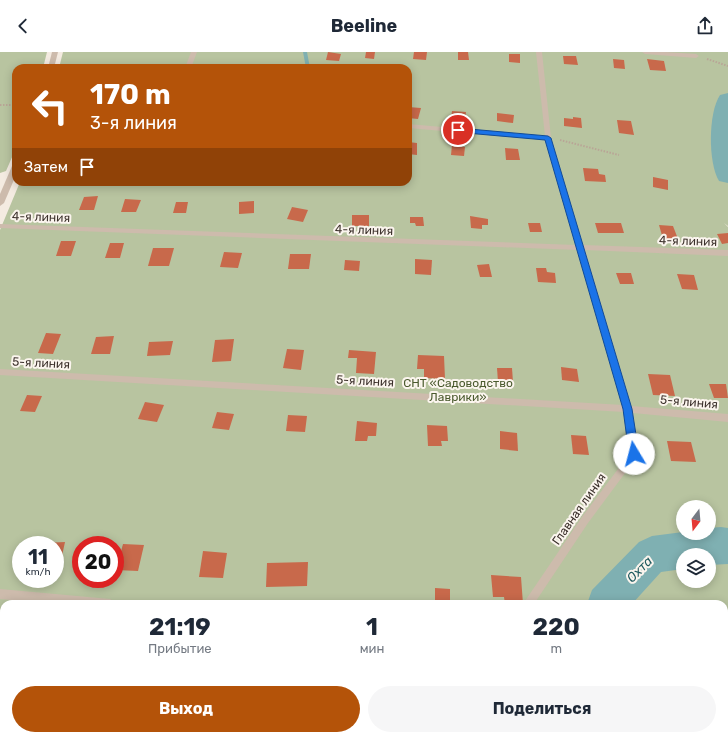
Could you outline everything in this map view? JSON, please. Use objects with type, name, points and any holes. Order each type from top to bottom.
[{"type":"street","points":[[52,64],[55,52]]},
{"type":"street","points":[[0,203],[12,175]]},
{"type":"lane","points":[[190,64],[194,52]]},
{"type":"lane","name":"Главная линия","points":[[531,600],[585,520],[634,454],[628,409],[548,138],[538,52]]},
{"type":"lane","points":[[645,52],[696,56]]},
{"type":"lane","points":[[412,126],[548,138]]},
{"type":"lane","name":"4-я линия","points":[[0,226],[580,249],[728,253]]},
{"type":"lane","name":"5-я линия","points":[[0,372],[628,409],[728,418]]},
{"type":"lane","points":[[0,594],[66,600]]},
{"type":"path","points":[[696,56],[728,66]]},
{"type":"path","points":[[0,105],[12,105]]},
{"type":"path","points":[[548,138],[619,155]]},
{"type":"green space","points":[[0,52],[47,52],[44,64],[12,64],[12,157],[6,171],[0,173]]},
{"type":"green space","name":"СНТ «Садоводство Лаврики»","points":[[63,52],[728,52],[728,226],[724,223],[728,227],[728,600],[0,600],[0,230],[18,186],[412,186],[412,64],[60,64]]},
{"type":"building","points":[[328,52],[341,54],[339,61],[326,60]]},
{"type":"building","points":[[366,52],[375,52],[374,59],[365,58]]},
{"type":"building","points":[[414,52],[427,52],[426,60],[413,59]]},
{"type":"building","points":[[458,52],[468,52],[469,60],[458,60]]},
{"type":"building","points":[[509,54],[520,54],[520,63],[509,62]]},
{"type":"building","points":[[563,56],[576,56],[578,65],[564,64]]},
{"type":"building","points":[[613,59],[624,60],[625,69],[614,68]]},
{"type":"building","points":[[647,59],[664,61],[666,71],[650,70]]},
{"type":"building","points":[[412,107],[421,108],[418,119],[412,118]]},
{"type":"building","points":[[452,111],[466,112],[465,120],[451,119]]},
{"type":"building","points":[[497,113],[514,115],[513,123],[497,121]]},
{"type":"building","points":[[573,117],[581,118],[582,128],[564,126],[564,118],[573,119]]},
{"type":"building","points":[[617,120],[631,121],[634,135],[619,133]]},
{"type":"building","points":[[412,142],[417,143],[417,155],[412,154]]},
{"type":"building","points":[[452,145],[465,147],[464,156],[451,155]]},
{"type":"building","points":[[505,148],[518,149],[520,160],[506,160]]},
{"type":"building","points":[[583,168],[598,169],[599,174],[605,175],[606,182],[585,181]]},
{"type":"building","points":[[653,177],[668,180],[668,190],[653,187]]},
{"type":"building","points":[[98,196],[94,210],[79,210],[84,197]]},
{"type":"building","points":[[125,199],[141,200],[136,212],[121,212]]},
{"type":"building","points":[[254,201],[254,213],[239,214],[239,202]]},
{"type":"building","points":[[176,202],[188,202],[186,213],[173,213]]},
{"type":"building","points":[[292,207],[308,210],[303,222],[287,219]]},
{"type":"building","points":[[352,215],[369,215],[369,226],[352,226]]},
{"type":"building","points":[[470,216],[488,219],[488,225],[482,225],[482,229],[471,228]]},
{"type":"building","points":[[410,217],[423,217],[424,226],[416,226],[415,223],[410,223]]},
{"type":"building","points":[[528,223],[540,223],[542,232],[530,232]]},
{"type":"building","points":[[595,223],[621,223],[624,233],[598,233]]},
{"type":"building","points":[[659,225],[673,226],[678,239],[663,239]]},
{"type":"building","points":[[728,233],[728,243],[722,244],[717,234]]},
{"type":"building","points":[[61,241],[76,241],[71,256],[56,256]]},
{"type":"building","points":[[110,243],[124,243],[120,258],[105,258]]},
{"type":"building","points":[[153,248],[174,248],[169,266],[148,266]]},
{"type":"building","points":[[224,252],[242,253],[238,268],[220,267]]},
{"type":"building","points":[[290,254],[311,254],[309,269],[288,269]]},
{"type":"building","points":[[415,259],[432,260],[431,275],[415,274]]},
{"type":"building","points":[[345,260],[360,261],[359,271],[344,270]]},
{"type":"building","points":[[489,264],[492,277],[480,277],[477,265]]},
{"type":"building","points":[[536,268],[546,268],[547,272],[555,273],[556,283],[538,282]]},
{"type":"building","points":[[616,273],[631,273],[634,284],[620,284]]},
{"type":"building","points":[[677,274],[694,275],[698,290],[682,289]]},
{"type":"building","points":[[46,333],[61,334],[53,354],[38,353]]},
{"type":"building","points":[[114,336],[110,354],[91,354],[96,337]]},
{"type":"building","points":[[234,339],[231,361],[212,362],[215,340]]},
{"type":"building","points":[[173,341],[170,355],[147,356],[149,342]]},
{"type":"building","points":[[287,349],[304,350],[301,370],[283,368]]},
{"type":"building","points":[[349,350],[376,352],[374,374],[356,373],[357,358],[348,358]]},
{"type":"building","points":[[418,355],[444,356],[445,379],[424,378],[424,369],[417,369]]},
{"type":"building","points":[[561,367],[577,369],[579,382],[562,380]]},
{"type":"building","points":[[497,368],[512,368],[513,382],[498,382]]},
{"type":"building","points":[[648,374],[670,375],[675,396],[653,395]]},
{"type":"building","points":[[709,384],[726,384],[728,398],[714,398]]},
{"type":"building","points":[[27,395],[42,396],[35,412],[20,411]]},
{"type":"building","points":[[145,402],[164,405],[157,422],[138,419]]},
{"type":"building","points":[[217,412],[234,414],[229,430],[212,428]]},
{"type":"building","points":[[288,415],[307,416],[305,432],[286,431]]},
{"type":"building","points":[[357,421],[377,423],[376,436],[368,436],[367,441],[355,441]]},
{"type":"building","points":[[427,425],[447,426],[448,441],[441,441],[442,446],[428,446]]},
{"type":"building","points":[[500,431],[517,433],[518,451],[500,449]]},
{"type":"building","points":[[571,435],[586,436],[589,455],[573,454]]},
{"type":"building","points":[[667,441],[691,442],[696,462],[671,461]]},
{"type":"building","points":[[124,544],[144,545],[138,571],[124,570]]},
{"type":"building","points":[[203,551],[227,553],[223,578],[199,577]]},
{"type":"building","points":[[308,562],[307,586],[266,587],[267,563]]},
{"type":"building","points":[[491,575],[521,577],[523,600],[504,600],[504,597],[493,597]]},
{"type":"building","points":[[435,588],[450,589],[450,600],[435,600]]},
{"type":"waterway","points":[[305,52],[307,64]]},
{"type":"waterway","name":"Охта","points":[[728,100],[723,138],[725,166],[728,175]]},
{"type":"waterway","name":"Охта","points":[[610,600],[652,555],[721,545],[728,546]]},
{"type":"route","points":[[458,130],[548,138],[628,409],[634,454]]}]
